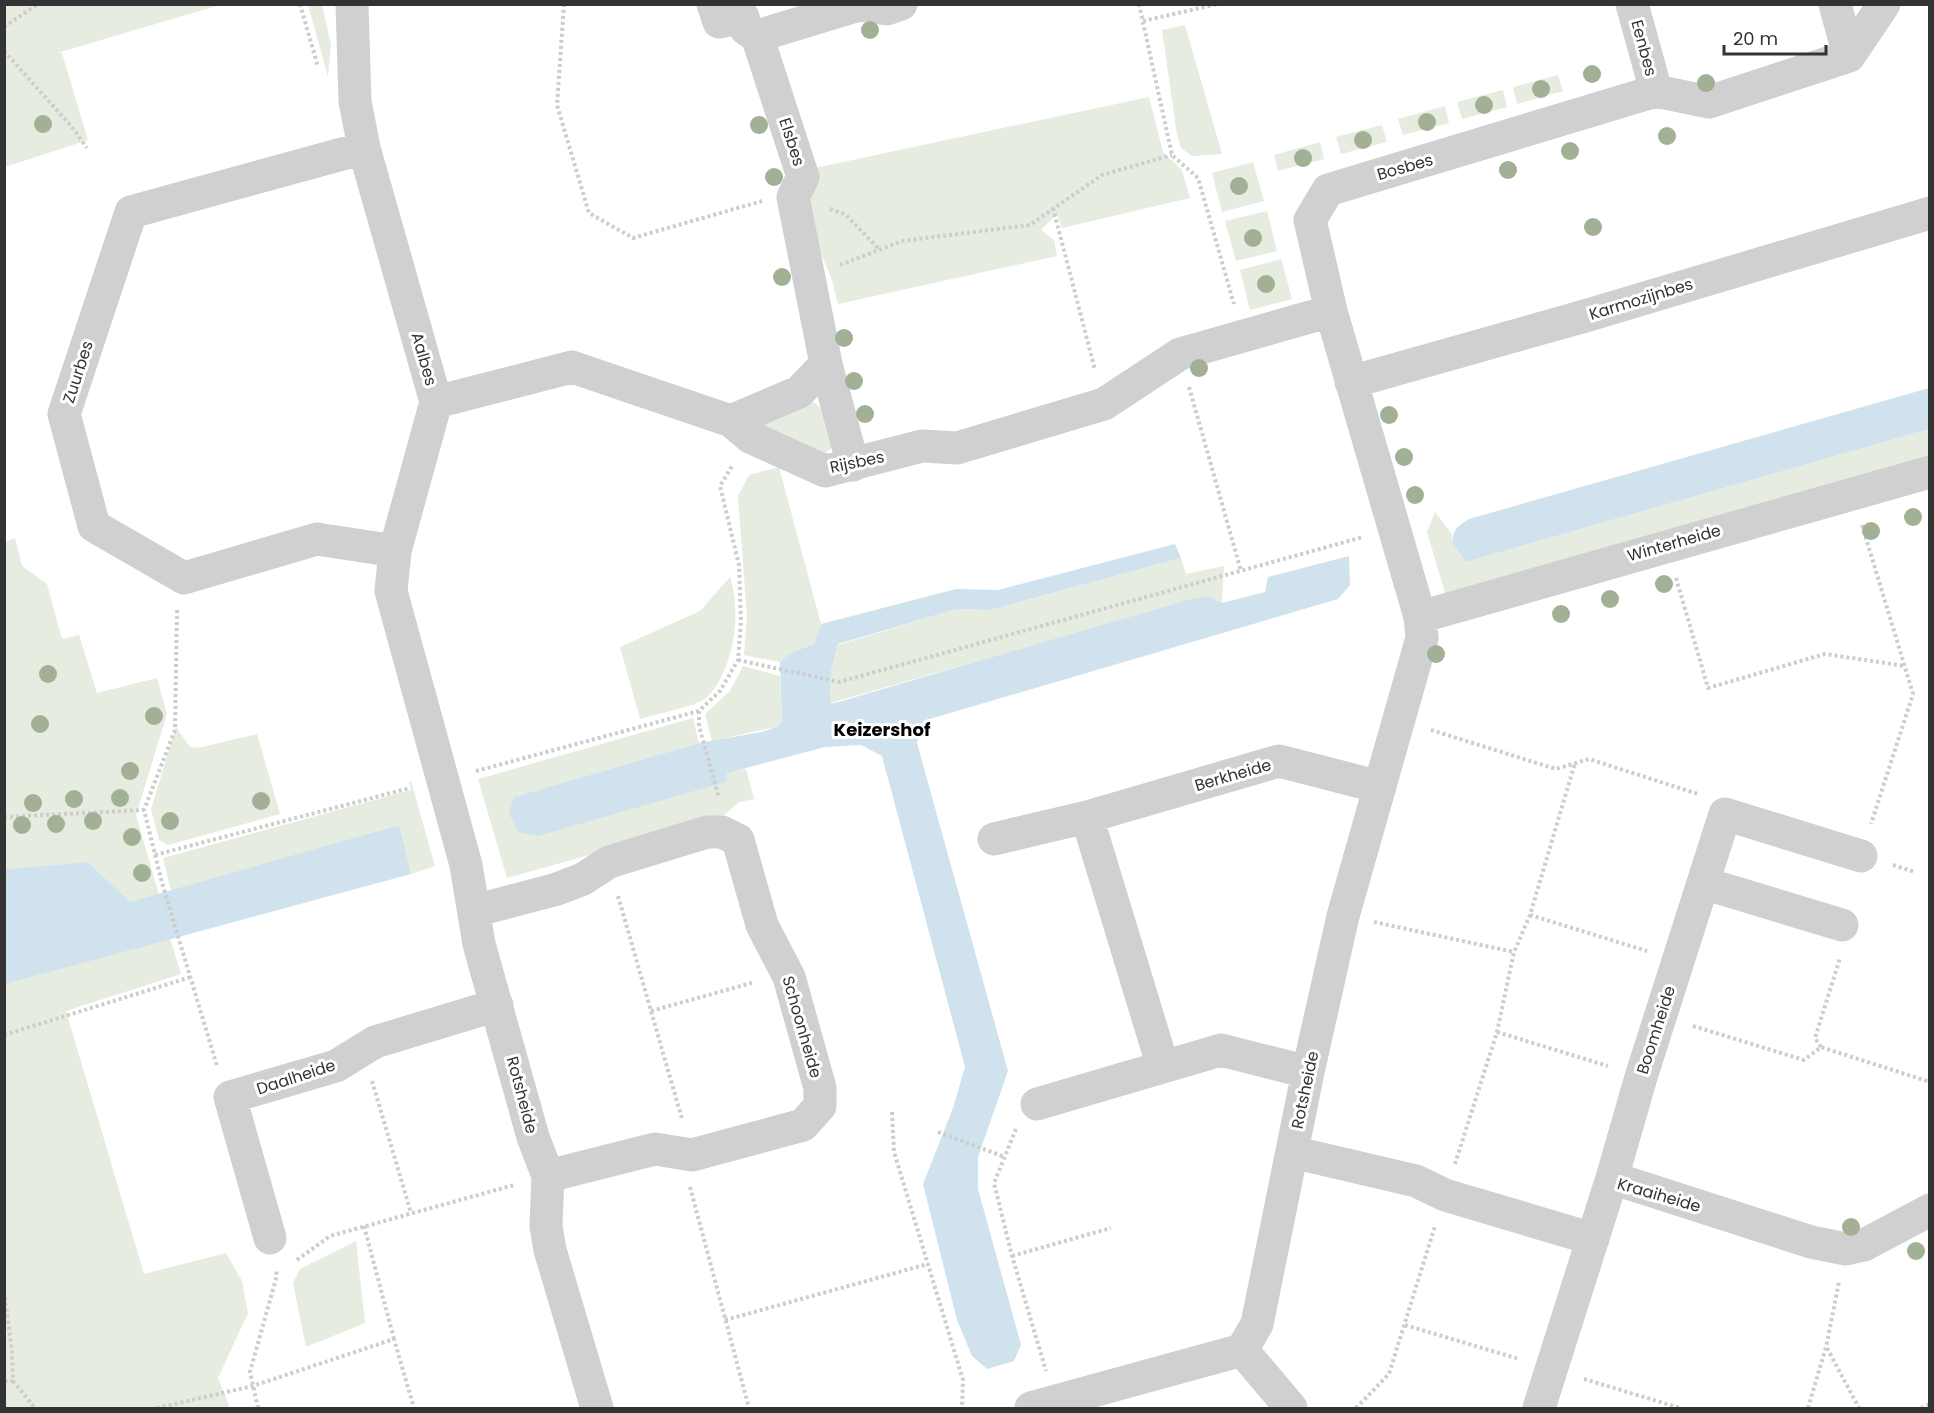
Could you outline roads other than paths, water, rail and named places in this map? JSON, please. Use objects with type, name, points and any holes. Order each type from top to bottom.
[{"type":"street","name":"Aalbes","points":[[352,4],[355,101],[364,148],[436,402],[395,550],[391,591],[442,780]]},
{"type":"street","points":[[713,4],[718,22],[743,17],[746,29],[757,36],[859,4],[887,9],[901,4]]},
{"type":"street","name":"Eenbes","points":[[1632,4],[1656,91]]},
{"type":"street","points":[[1835,4],[1850,56]]},
{"type":"street","points":[[1850,56],[1884,4]]},
{"type":"street","name":"Elsbes","points":[[757,36],[803,177],[793,197],[826,364],[853,465]]},
{"type":"street","name":"Bosbes","points":[[1420,617],[1331,311],[1310,220],[1328,190],[1656,91],[1709,102],[1850,56]]},
{"type":"street","name":"Zuurbes","points":[[364,148],[131,212],[64,414],[94,526],[184,578],[317,539],[395,550]]},
{"type":"street","name":"Karmozijnbes","points":[[1351,382],[1585,316],[1929,213]]},
{"type":"street","name":"Rijsbes","points":[[436,402],[572,367],[740,429],[825,471],[922,446],[957,448],[1104,404],[1180,354],[1331,311]]},
{"type":"street","points":[[740,429],[799,392],[826,364]]},
{"type":"street","name":"Winterheide","points":[[1420,617],[1852,492],[1929,472]]},
{"type":"street","name":"Rotsheide","points":[[1242,1350],[1257,1324],[1308,1072],[1343,916],[1422,638],[1420,617]]},
{"type":"street","name":"Berkheide","points":[[994,840],[1087,817],[1280,761],[1380,787]]},
{"type":"street","name":"Rotsheide","points":[[442,780],[466,865],[479,944],[533,1137],[548,1176],[546,1226],[550,1250],[597,1408]]},
{"type":"street","name":"Boomheide","points":[[1612,1178],[1641,1077],[1725,814],[1861,856]]},
{"type":"street","points":[[1087,817],[1162,1067]]},
{"type":"street","name":"Schoonheide","points":[[474,911],[557,889],[583,879],[609,862],[707,832],[722,832],[738,840],[762,925],[787,973],[820,1088],[820,1106],[803,1125],[686,1155],[655,1149],[548,1176]]},
{"type":"street","points":[[1703,883],[1842,925]]},
{"type":"street","name":"Daalheide","points":[[270,1238],[230,1097],[336,1066],[375,1042],[497,1005]]},
{"type":"street","points":[[1037,1104],[1221,1050],[1308,1072]]},
{"type":"street","points":[[1292,1152],[1430,1188],[1593,1239]]},
{"type":"street","name":"Kraaiheide","points":[[1539,1408],[1612,1178],[1811,1242],[1846,1248],[1864,1245],[1929,1210]]},
{"type":"street","points":[[1044,1405],[1242,1350],[1290,1408]]},
{"type":"water","points":[[1929,388],[1929,429],[1466,562],[1452,543],[1456,529],[1469,519]]},
{"type":"water","points":[[1175,544],[1181,558],[990,610],[957,609],[838,644],[831,672],[830,703],[835,703],[1188,600],[1208,596],[1222,603],[1265,592],[1268,577],[1349,556],[1350,585],[1338,599],[923,721],[917,743],[1008,1071],[978,1157],[978,1189],[1021,1345],[1014,1361],[987,1369],[972,1356],[957,1320],[923,1184],[953,1108],[965,1067],[882,756],[861,745],[825,747],[727,773],[726,782],[538,836],[518,832],[509,813],[514,797],[699,743],[762,732],[779,726],[782,720],[780,662],[790,653],[814,644],[821,624],[956,589],[998,590]]},
{"type":"water","points":[[399,825],[411,874],[5,984],[5,869],[88,862],[130,902]]},
{"type":"district","name":"Keizershof","points":[[882,729]]}]
